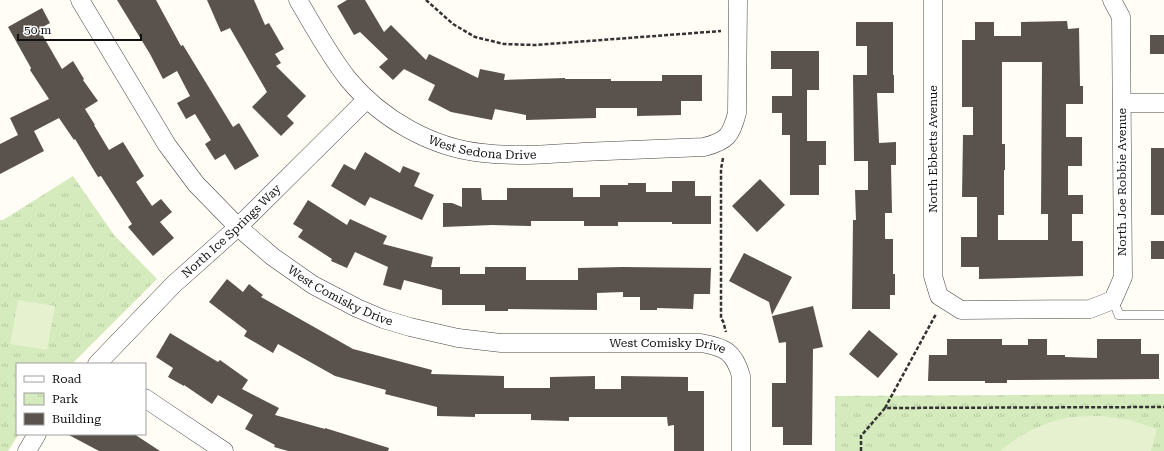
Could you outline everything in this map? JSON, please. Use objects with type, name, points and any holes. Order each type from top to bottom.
[{"type":"street","name":"West Comisky Drive","points":[[80,0],[167,145],[196,184],[238,227],[273,257],[313,285],[357,308],[383,319],[410,328],[458,338],[500,343],[701,343],[717,346],[731,354]]},
{"type":"street","name":"West Sedona Drive","points":[[298,0],[331,55],[348,79],[367,98],[393,119],[420,135],[451,147],[482,153],[516,155],[704,147],[719,143],[728,136]]},
{"type":"street","points":[[728,136],[734,125],[737,113],[738,0]]},
{"type":"street","name":"North Ebbetts Avenue","points":[[933,0],[933,276],[942,298]]},
{"type":"street","name":"North Joe Robbie Avenue","points":[[1112,0],[1121,17],[1122,104],[1122,278],[1113,300]]},
{"type":"street","name":"North Ice Springs Way","points":[[99,363],[174,284],[238,227],[367,98]]},
{"type":"street","points":[[1122,104],[1164,103]]},
{"type":"street","points":[[942,298],[961,310],[1090,309],[1113,300]]},
{"type":"street","points":[[731,354],[738,364],[741,376],[741,451]]},
{"type":"street","points":[[146,399],[224,451]]},
{"type":"street","points":[[27,451],[36,435]]},
{"type":"lane","points":[[1113,300],[1119,315],[1164,315]]},
{"type":"path","points":[[426,0],[453,24],[475,37],[504,44],[536,45],[738,30]]},
{"type":"path","points":[[728,136],[721,169],[721,319],[723,321],[731,354]]},
{"type":"path","points":[[861,451],[860,436],[885,408],[942,298]]},
{"type":"path","points":[[885,408],[1164,407]]},
{"type":"green space","points":[[73,176],[114,235],[157,279],[73,363],[16,363],[16,435],[18,435],[8,451],[0,451],[0,220],[3,220]]},
{"type":"green space","points":[[18,300],[55,306],[47,350],[10,344]]},
{"type":"green space","points":[[1164,394],[1164,451],[835,451],[835,396]]},
{"type":"green space","points":[[1101,416],[1130,420],[1157,429],[1151,451],[1000,451],[1024,434],[1054,421],[1073,417]]},
{"type":"building","points":[[117,0],[156,0],[181,46],[183,45],[233,127],[239,123],[259,156],[235,170],[225,154],[215,160],[205,144],[211,140],[195,114],[186,119],[177,103],[190,96],[177,71],[163,79],[150,54]]},
{"type":"building","points":[[207,0],[254,0],[265,25],[269,23],[284,49],[275,54],[281,63],[276,66],[306,96],[287,116],[294,123],[281,136],[252,107],[267,92],[230,28],[221,32]]},
{"type":"building","points":[[347,0],[365,0],[384,32],[391,25],[426,60],[429,54],[478,78],[480,69],[505,74],[504,80],[565,78],[611,79],[611,81],[662,81],[662,75],[702,75],[702,101],[681,101],[681,115],[637,116],[637,108],[596,108],[596,118],[526,120],[526,115],[495,109],[492,120],[451,112],[428,100],[435,85],[404,69],[393,80],[379,67],[388,59],[360,32],[354,35],[337,6]]},
{"type":"building","points":[[42,8],[50,23],[39,29],[62,69],[73,61],[84,79],[83,80],[98,101],[85,109],[109,150],[123,142],[144,176],[136,182],[152,206],[161,199],[172,212],[160,222],[174,238],[153,256],[128,227],[132,224],[101,176],[98,177],[75,139],[74,140],[59,118],[34,131],[44,151],[0,174],[0,144],[18,135],[10,118],[49,99],[30,70],[31,68],[8,27]]},
{"type":"building","points":[[1067,21],[1068,29],[1079,28],[1080,86],[1083,86],[1083,104],[1066,104],[1066,137],[1082,137],[1082,166],[1068,166],[1068,195],[1083,195],[1083,214],[1072,214],[1072,241],[1083,241],[1083,276],[979,279],[979,267],[961,267],[961,237],[977,237],[977,197],[962,197],[963,135],[973,135],[973,107],[962,107],[962,40],[975,40],[975,22],[994,22],[994,36],[1021,36],[1021,22]],"holes":[[[1002,62],[1042,62],[1041,214],[1048,214],[1048,240],[998,240],[998,215],[1004,215],[1005,144],[1002,144]]]},
{"type":"building","points":[[856,22],[893,22],[894,93],[877,93],[879,143],[896,142],[896,165],[891,165],[892,213],[885,213],[885,239],[893,239],[893,274],[895,274],[895,295],[890,295],[890,309],[852,309],[853,220],[856,220],[855,190],[868,190],[868,161],[854,161],[853,75],[867,75],[867,46],[856,46]]},
{"type":"building","points":[[1150,35],[1164,35],[1164,54],[1150,54]]},
{"type":"building","points":[[771,51],[819,51],[819,90],[807,90],[807,141],[826,141],[826,165],[819,165],[819,195],[790,195],[790,135],[782,135],[782,113],[772,113],[772,96],[792,96],[792,69],[771,69]]},
{"type":"building","points":[[1151,148],[1164,148],[1164,215],[1151,215]]},
{"type":"building","points":[[365,152],[400,173],[403,166],[420,173],[414,186],[434,195],[422,220],[370,197],[365,206],[331,186],[344,164],[355,170]]},
{"type":"building","points":[[760,179],[785,205],[757,232],[732,206]]},
{"type":"building","points":[[672,181],[695,181],[695,196],[711,196],[711,224],[618,222],[618,226],[584,226],[584,221],[531,221],[531,226],[492,225],[443,227],[443,203],[452,203],[462,207],[462,188],[481,188],[482,200],[507,200],[507,188],[573,188],[573,197],[600,197],[600,185],[628,185],[628,183],[646,183],[646,192],[672,192]]},
{"type":"building","points":[[308,200],[347,225],[350,219],[387,236],[383,244],[433,257],[431,267],[460,267],[460,274],[485,274],[485,267],[526,267],[526,280],[578,280],[578,268],[711,268],[710,294],[694,294],[693,309],[657,308],[657,310],[640,310],[640,297],[623,297],[623,292],[597,293],[597,310],[508,309],[508,311],[485,311],[485,305],[442,305],[442,290],[404,280],[401,290],[383,285],[388,267],[355,252],[347,268],[331,261],[332,259],[298,237],[303,230],[293,224]]},
{"type":"building","points":[[1151,241],[1164,241],[1164,259],[1151,259]]},
{"type":"building","points":[[744,253],[792,277],[772,315],[769,302],[729,281]]},
{"type":"building","points":[[227,279],[243,292],[249,284],[263,295],[261,297],[353,349],[432,370],[431,374],[504,376],[504,388],[550,388],[550,377],[595,376],[595,389],[621,389],[621,376],[688,377],[688,391],[704,391],[704,451],[674,451],[674,425],[668,426],[667,417],[569,417],[569,421],[531,420],[531,414],[475,414],[475,417],[437,416],[437,407],[385,394],[386,390],[335,376],[278,344],[273,353],[244,336],[247,331],[209,302]]},
{"type":"building","points":[[813,306],[823,347],[813,349],[812,445],[783,445],[783,427],[772,427],[772,383],[786,383],[786,342],[779,343],[772,316]]},
{"type":"building","points":[[869,330],[898,354],[878,378],[849,354]]},
{"type":"building","points":[[170,333],[218,362],[220,360],[248,380],[242,389],[279,408],[275,415],[325,428],[389,448],[388,451],[288,451],[274,447],[275,445],[245,429],[253,415],[218,395],[212,404],[184,385],[168,377],[173,368],[156,357]]},
{"type":"building","points":[[947,339],[1002,339],[1002,345],[1028,345],[1028,339],[1047,339],[1047,355],[1097,358],[1097,339],[1141,339],[1141,354],[1159,354],[1159,379],[1007,380],[1007,383],[985,383],[985,381],[928,381],[929,355],[947,355]]},
{"type":"building","points":[[69,435],[136,435],[160,451],[99,451]]}]
